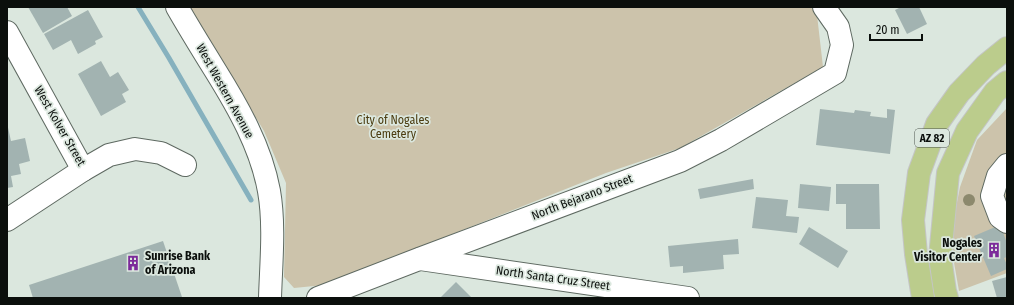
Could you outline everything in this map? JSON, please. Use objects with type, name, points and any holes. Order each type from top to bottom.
[{"type":"main road","name":"AZ 82","points":[[923,298],[916,254],[913,220],[919,174],[938,124],[959,93],[986,65],[1007,48]]},
{"type":"main road","name":"AZ 82","points":[[947,298],[940,257],[948,173],[967,131],[995,92],[1007,82]]},
{"type":"street","name":"West Western Avenue","points":[[177,7],[232,97],[252,136],[264,167],[270,192],[272,220],[270,298]]},
{"type":"street","name":"North Bejarano Street","points":[[318,298],[680,161],[721,140],[835,73],[842,45],[838,27],[824,7]]},
{"type":"street","name":"West Kolver Street","points":[[7,32],[83,170],[109,155],[135,149],[161,153],[185,164]]},
{"type":"street","points":[[1007,165],[998,176],[992,196],[1000,217],[1007,222]]},
{"type":"street","points":[[7,220],[83,170]]},
{"type":"street","name":"North Santa Cruz Street","points":[[419,259],[688,298]]},
{"type":"green space","name":"City of Nogales Cemetery","points":[[189,7],[811,7],[817,15],[823,67],[680,148],[606,173],[324,285],[294,288],[284,277],[286,183],[264,131]]},
{"type":"green space","points":[[1007,108],[1007,273],[959,291],[953,257],[953,223],[960,187],[977,140]]},
{"type":"building","points":[[28,7],[67,7],[72,16],[43,33]]},
{"type":"building","points":[[901,7],[919,7],[927,24],[907,34],[895,10]]},
{"type":"building","points":[[88,10],[103,37],[95,41],[96,44],[78,54],[71,40],[53,50],[44,34]]},
{"type":"building","points":[[101,61],[110,77],[118,72],[129,90],[122,94],[126,102],[101,116],[78,74]]},
{"type":"building","points":[[820,109],[854,113],[855,110],[871,112],[870,116],[887,118],[887,109],[895,110],[890,154],[816,145]]},
{"type":"building","points":[[7,123],[11,141],[25,138],[30,161],[19,164],[21,174],[11,176],[13,187],[7,188]]},
{"type":"building","points":[[753,179],[754,189],[700,199],[698,189]]},
{"type":"building","points":[[800,184],[831,187],[829,211],[798,208]]},
{"type":"building","points":[[836,184],[879,184],[880,229],[846,229],[846,204],[836,204]]},
{"type":"building","points":[[756,197],[788,200],[786,216],[799,217],[797,233],[752,228]]},
{"type":"building","name":"Nogales Visitor Center","points":[[1000,225],[1007,243],[1007,257],[1004,258],[1007,269],[991,276],[974,236]]},
{"type":"building","points":[[809,227],[848,251],[838,268],[799,244]]},
{"type":"building","points":[[738,239],[739,254],[723,255],[724,269],[683,273],[683,266],[670,267],[668,246]]},
{"type":"building","name":"Sunrise Bank of Arizona","points":[[163,241],[182,297],[180,298],[33,298],[29,285]]},
{"type":"building","points":[[1007,277],[1007,298],[997,298],[992,281]]},
{"type":"building","points":[[456,282],[472,298],[440,298]]},
{"type":"waterway","points":[[138,7],[251,200]]},
{"type":"place","name":"Nogales Visitor Center","points":[[994,250]]},
{"type":"place","name":"Sunrise Bank of Arizona","points":[[133,263]]}]
